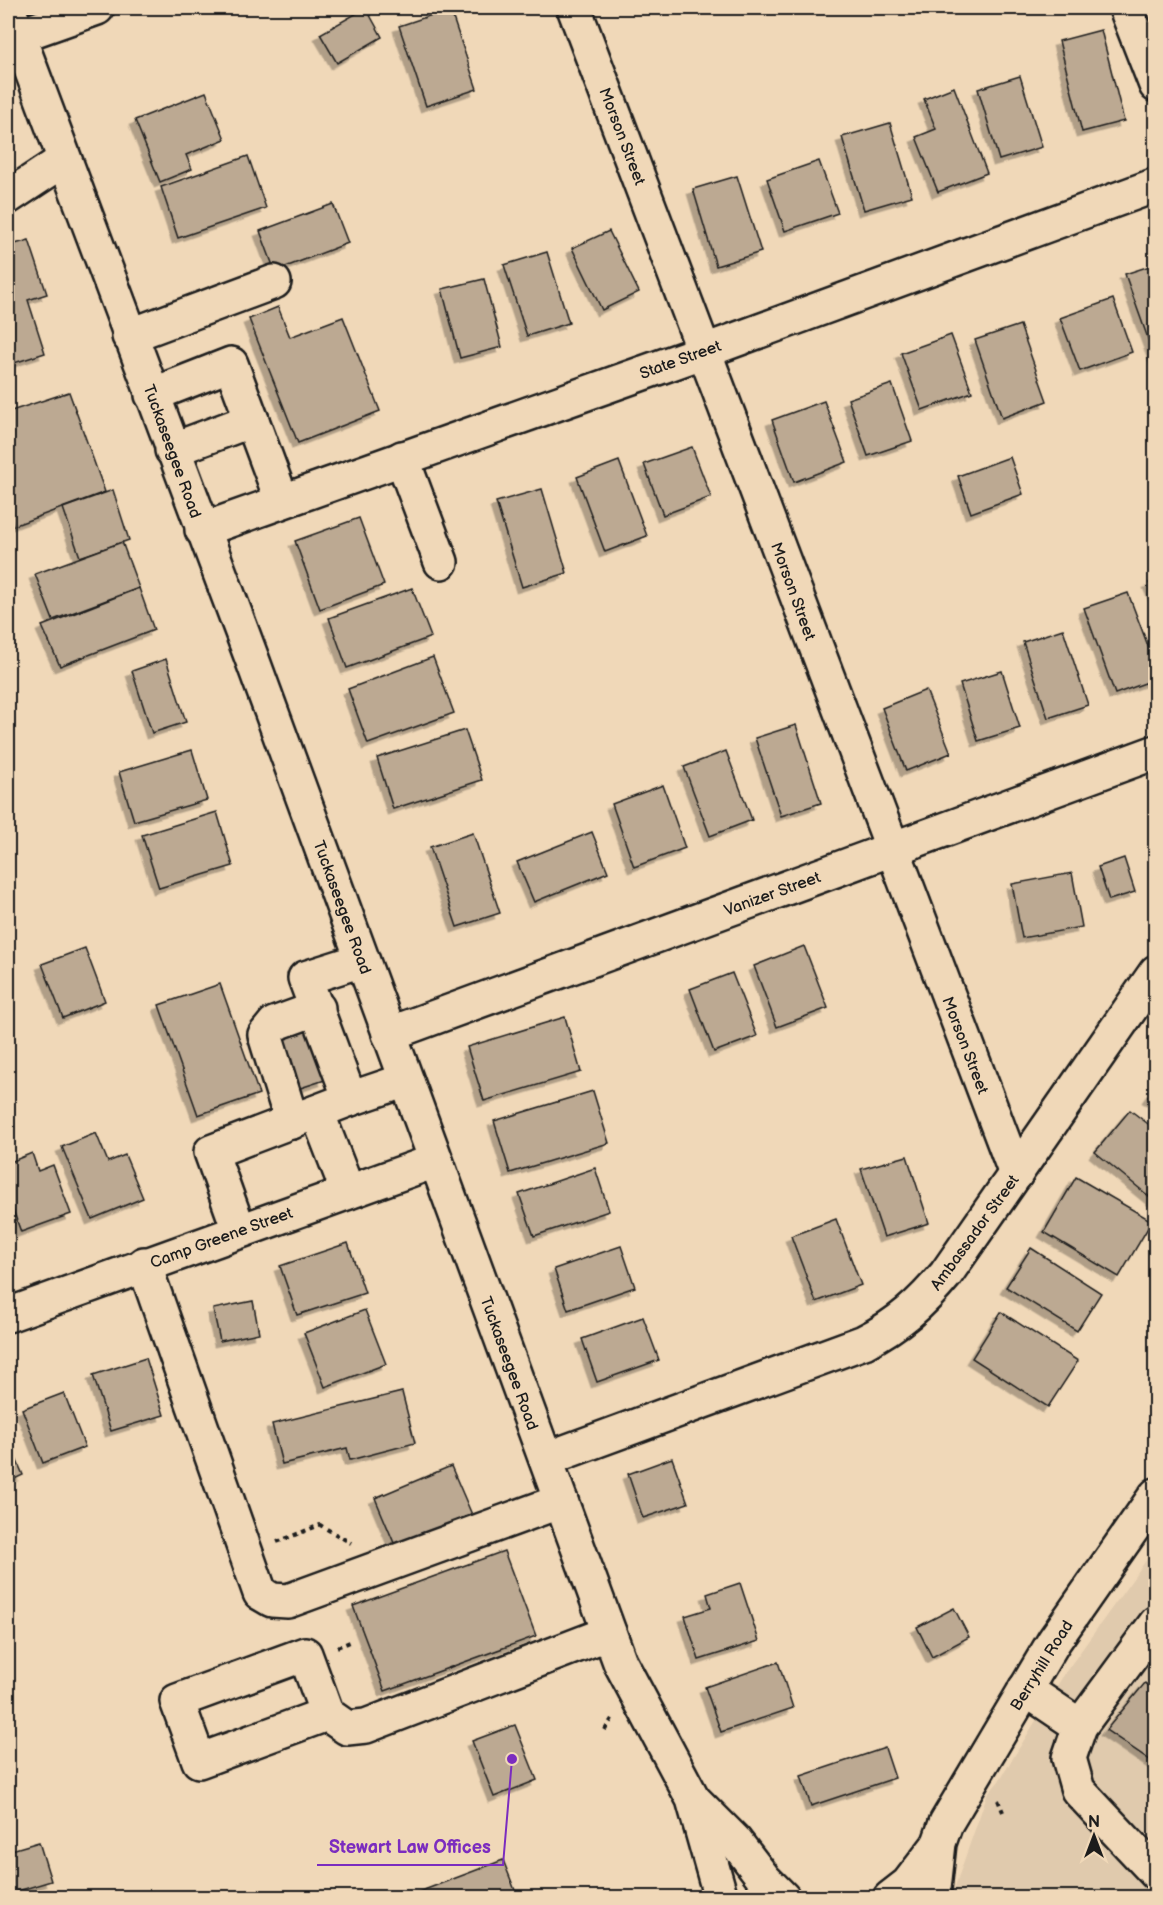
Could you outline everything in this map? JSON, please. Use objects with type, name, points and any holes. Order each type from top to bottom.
[{"type":"street","points":[[13,22],[98,8]]},
{"type":"street","name":"Morson Street","points":[[574,8],[891,850],[1016,1174]]},
{"type":"street","points":[[1126,8],[1155,85]]},
{"type":"street","name":"Tuckaseegee Road","points":[[13,22],[362,960],[609,1634],[620,1662],[693,1799],[721,1898]]},
{"type":"street","points":[[8,197],[64,160]]},
{"type":"street","name":"State Street","points":[[202,530],[705,351],[1155,185]]},
{"type":"street","points":[[129,336],[274,282]]},
{"type":"street","points":[[152,395],[231,364],[282,501]]},
{"type":"street","points":[[172,450],[252,420]]},
{"type":"street","points":[[402,458],[441,562]]},
{"type":"street","name":"Vanizer Street","points":[[389,1034],[1155,752]]},
{"type":"street","points":[[350,1099],[305,978],[362,960]]},
{"type":"street","name":"Ambassador Street","points":[[546,1460],[864,1342],[883,1332],[918,1307],[946,1274],[1155,972]]},
{"type":"street","points":[[318,1008],[274,1024],[266,1035],[304,1117],[348,1191]]},
{"type":"street","points":[[239,1230],[211,1152],[406,1080]]},
{"type":"street","name":"Camp Greene Street","points":[[8,1315],[144,1264],[435,1161]]},
{"type":"street","points":[[144,1264],[260,1593],[272,1600],[288,1601],[561,1501]]},
{"type":"street","name":"Berryhill Road","points":[[933,1898],[939,1843],[946,1823],[1054,1641],[1152,1508]]},
{"type":"street","points":[[1155,1623],[1080,1726],[1069,1758],[1078,1790],[1155,1873]]},
{"type":"street","points":[[327,1714],[347,1728],[366,1726],[609,1634]]},
{"type":"street","points":[[1025,1689],[1080,1726]]},
{"type":"street","name":"Tuckaseegee Road","points":[[693,1799],[735,1841],[765,1880],[783,1898]]},
{"type":"street","name":"Berryhill Road","points":[[890,1898],[908,1884],[939,1843]]},
{"type":"path","points":[[272,1544],[320,1525],[352,1544],[362,1541]]},
{"type":"shaded area","points":[[1155,1548],[1155,1897],[951,1898],[987,1795],[999,1781],[1065,1673]]},
{"type":"building","points":[[366,8],[382,37],[337,63],[320,34]]},
{"type":"building","points":[[450,9],[477,89],[426,106],[399,26]]},
{"type":"building","points":[[1101,30],[1124,121],[1082,132],[1059,41]]},
{"type":"building","points":[[1020,76],[1042,147],[999,160],[978,89]]},
{"type":"building","points":[[954,87],[987,173],[938,192],[916,137],[936,129],[924,99]]},
{"type":"building","points":[[206,92],[225,139],[186,155],[192,169],[160,182],[135,120]]},
{"type":"building","points":[[890,123],[912,196],[864,210],[842,137]]},
{"type":"building","points":[[248,156],[266,208],[178,238],[161,187]]},
{"type":"building","points":[[819,161],[838,213],[785,231],[767,179]]},
{"type":"building","points":[[737,176],[761,252],[716,266],[693,189]]},
{"type":"building","points":[[333,204],[348,243],[275,271],[260,231]]},
{"type":"building","points":[[609,231],[639,292],[602,310],[572,248]]},
{"type":"building","points":[[29,240],[47,294],[28,300],[45,353],[8,365],[8,246]]},
{"type":"building","points":[[547,252],[569,323],[527,336],[504,265]]},
{"type":"building","points":[[1156,264],[1156,361],[1125,274]]},
{"type":"building","points":[[484,279],[502,347],[460,358],[442,289]]},
{"type":"building","points":[[1113,299],[1132,352],[1080,371],[1060,318]]},
{"type":"building","points":[[278,307],[290,337],[343,317],[380,411],[298,443],[249,319]]},
{"type":"building","points":[[1020,325],[1047,401],[1002,418],[975,340]]},
{"type":"building","points":[[951,335],[972,392],[922,410],[901,353]]},
{"type":"building","points":[[892,384],[912,441],[868,456],[848,399]]},
{"type":"building","points":[[69,392],[105,492],[13,526],[8,511],[8,412]]},
{"type":"building","points":[[824,401],[847,462],[794,482],[772,420]]},
{"type":"building","points":[[692,447],[711,497],[663,515],[644,464]]},
{"type":"building","points":[[1010,457],[1023,494],[971,513],[958,476]]},
{"type":"building","points":[[619,461],[647,536],[605,552],[577,477]]},
{"type":"building","points":[[542,489],[567,573],[522,587],[496,502]]},
{"type":"building","points":[[113,490],[129,540],[80,557],[63,508]]},
{"type":"building","points":[[359,518],[384,585],[320,609],[295,541]]},
{"type":"building","points":[[122,542],[139,588],[53,620],[35,574]]},
{"type":"building","points":[[1156,581],[1156,599],[1149,583]]},
{"type":"building","points":[[139,588],[154,630],[60,666],[42,626]]},
{"type":"building","points":[[412,588],[431,637],[347,668],[329,618]]},
{"type":"building","points":[[1128,593],[1156,667],[1156,679],[1115,694],[1084,608]]},
{"type":"building","points":[[1063,629],[1088,705],[1048,718],[1023,642]]},
{"type":"building","points":[[433,657],[454,713],[368,744],[348,689]]},
{"type":"building","points":[[166,659],[186,722],[152,733],[132,671]]},
{"type":"building","points":[[1002,671],[1020,728],[978,741],[960,684]]},
{"type":"building","points":[[926,690],[951,753],[906,771],[882,708]]},
{"type":"building","points":[[796,725],[821,803],[781,816],[755,738]]},
{"type":"building","points":[[465,730],[482,780],[393,809],[377,758]]},
{"type":"building","points":[[192,750],[207,800],[134,821],[119,772]]},
{"type":"building","points":[[726,751],[752,820],[710,836],[684,767]]},
{"type":"building","points":[[663,785],[685,848],[634,867],[612,804]]},
{"type":"building","points":[[217,812],[233,866],[159,888],[142,835]]},
{"type":"building","points":[[592,832],[608,872],[534,902],[517,862]]},
{"type":"building","points":[[473,833],[500,913],[457,927],[430,847]]},
{"type":"building","points":[[1124,858],[1135,892],[1109,900],[1098,867]]},
{"type":"building","points":[[1072,873],[1082,927],[1022,938],[1012,884]]},
{"type":"building","points":[[804,946],[828,1008],[777,1027],[754,966]]},
{"type":"building","points":[[85,948],[105,1001],[63,1018],[42,964]]},
{"type":"building","points":[[732,973],[757,1036],[714,1052],[690,989]]},
{"type":"building","points":[[220,984],[259,1094],[198,1115],[159,1005]]},
{"type":"building","points":[[565,1017],[581,1072],[484,1101],[467,1047]]},
{"type":"building","points":[[305,1022],[325,1080],[288,1092],[269,1035]]},
{"type":"building","points":[[1156,1086],[1156,1102],[1148,1097]]},
{"type":"building","points":[[593,1091],[609,1143],[510,1173],[494,1121]]},
{"type":"building","points":[[1130,1110],[1156,1130],[1156,1202],[1095,1152]]},
{"type":"building","points":[[96,1133],[108,1162],[125,1155],[143,1198],[92,1219],[62,1147]]},
{"type":"building","points":[[32,1153],[38,1171],[53,1165],[71,1214],[21,1232],[8,1196],[8,1163]]},
{"type":"building","points":[[907,1156],[929,1223],[884,1237],[861,1169]]},
{"type":"building","points":[[595,1168],[609,1211],[534,1236],[519,1194]]},
{"type":"building","points":[[1076,1177],[1152,1221],[1119,1277],[1044,1232]]},
{"type":"building","points":[[836,1219],[861,1285],[816,1302],[791,1236]]},
{"type":"building","points":[[348,1243],[365,1293],[297,1315],[280,1266]]},
{"type":"building","points":[[621,1246],[635,1287],[568,1310],[554,1269]]},
{"type":"building","points":[[1031,1248],[1101,1293],[1077,1331],[1006,1287]]},
{"type":"building","points":[[253,1301],[259,1333],[220,1341],[213,1309]]},
{"type":"building","points":[[365,1310],[386,1364],[325,1387],[304,1333]]},
{"type":"building","points":[[1001,1312],[1078,1361],[1048,1407],[972,1358]]},
{"type":"building","points":[[643,1317],[659,1360],[597,1382],[582,1339]]},
{"type":"building","points":[[146,1358],[164,1415],[111,1431],[93,1375]]},
{"type":"building","points":[[402,1392],[415,1443],[350,1460],[347,1448],[282,1464],[272,1424]]},
{"type":"building","points":[[64,1393],[85,1447],[43,1463],[22,1409]]},
{"type":"building","points":[[8,1440],[23,1475],[8,1482]]},
{"type":"building","points":[[672,1458],[688,1503],[643,1518],[628,1474]]},
{"type":"building","points":[[451,1466],[473,1517],[397,1550],[375,1498]]},
{"type":"building","points":[[504,1551],[536,1636],[385,1691],[353,1606]]},
{"type":"building","points":[[740,1583],[759,1641],[699,1660],[685,1616],[711,1608],[707,1594]]},
{"type":"building","points":[[954,1608],[969,1637],[932,1657],[917,1627]]},
{"type":"building","points":[[778,1662],[793,1708],[721,1732],[705,1687]]},
{"type":"building","points":[[1145,1683],[1156,1691],[1156,1764],[1106,1730]]},
{"type":"building","points":[[515,1725],[537,1780],[494,1797],[472,1741]]},
{"type":"building","points":[[885,1748],[895,1778],[811,1806],[801,1776]]},
{"type":"building","points":[[39,1842],[51,1881],[8,1894],[8,1851]]},
{"type":"building","points":[[503,1860],[518,1898],[403,1898]]},
{"type":"place","name":"Stewart Law Offices","points":[[512,1759]]}]
